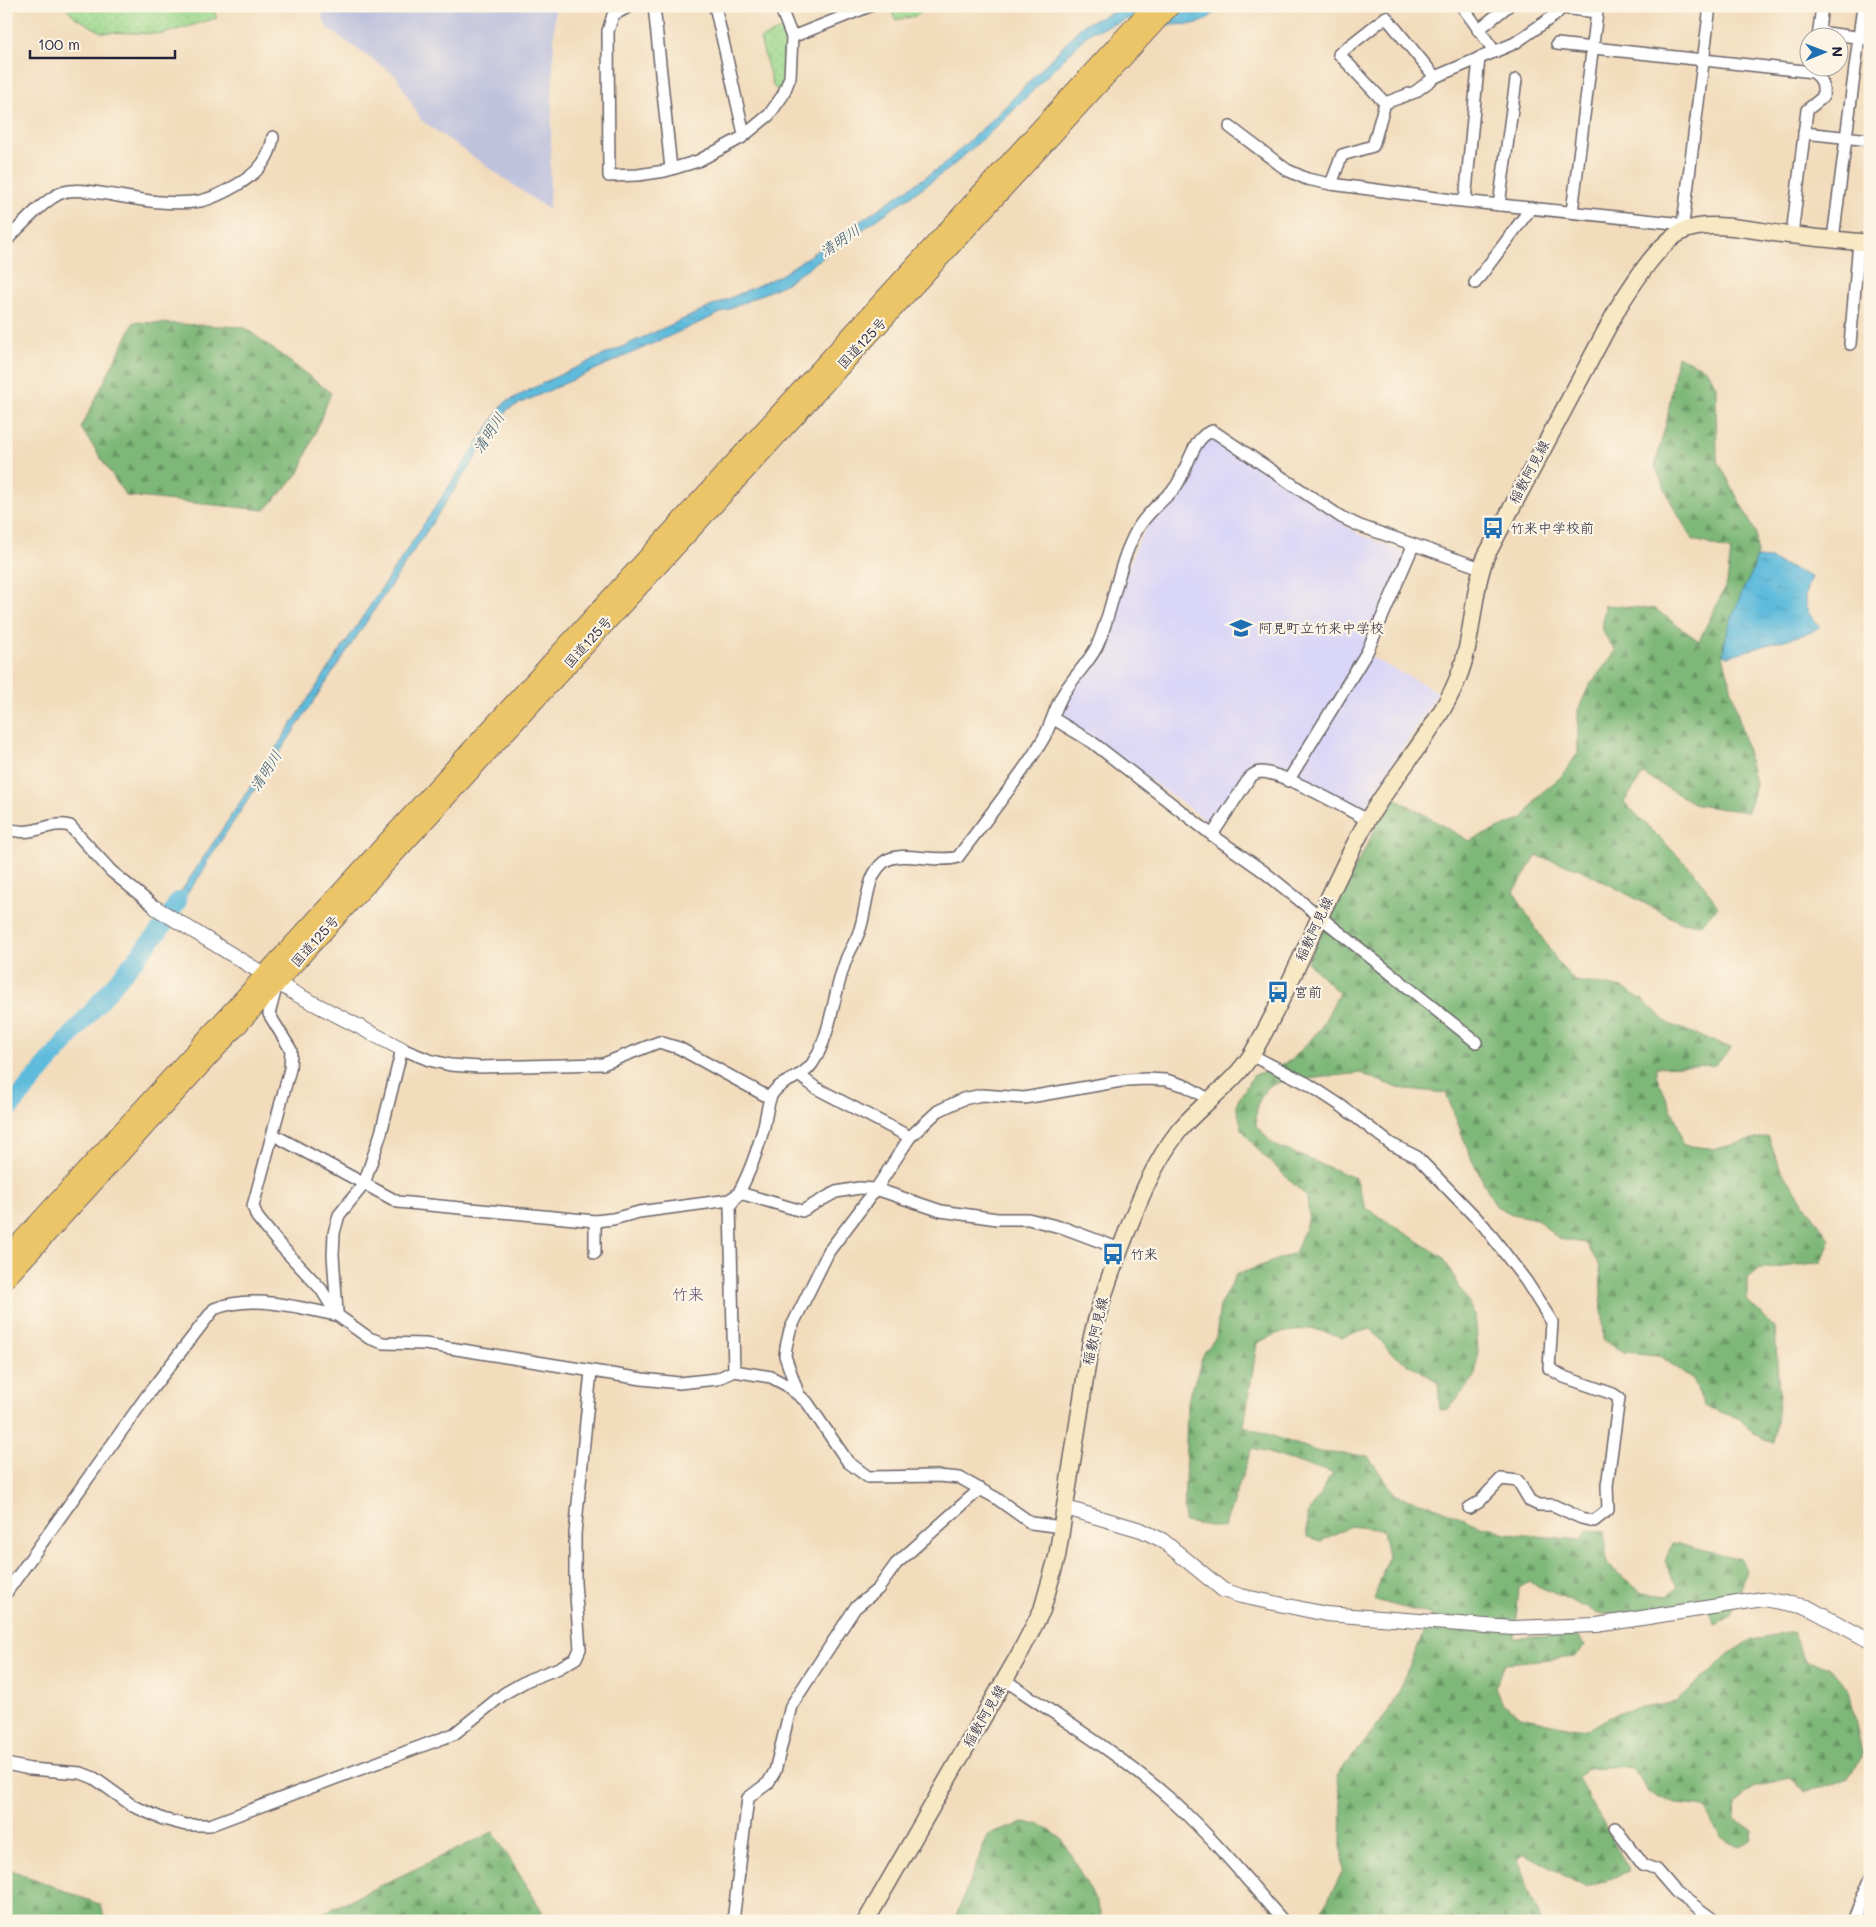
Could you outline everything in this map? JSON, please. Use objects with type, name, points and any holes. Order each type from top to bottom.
[{"type":"highway","name":"国道125号","points":[[1142,29],[1153,6]]},
{"type":"highway","name":"国道125号","points":[[6,1258],[270,979],[1142,29],[1170,6]]},
{"type":"highway","name":"国道125号","points":[[6,1278],[270,979]]},
{"type":"main road","points":[[1682,232],[1695,228],[1710,227],[1864,242]]},
{"type":"main road","name":"稲敷阿見線","points":[[866,1921],[1005,1680],[1042,1610],[1051,1583],[1066,1508],[1091,1340],[1098,1308],[1152,1170],[1180,1129],[1227,1085],[1251,1056],[1288,986],[1319,918],[1368,820],[1436,718],[1458,678],[1469,640],[1481,568],[1492,542],[1619,306],[1648,263],[1682,232]]},
{"type":"street","points":[[630,6],[613,16],[608,31],[609,176],[638,175],[671,169],[698,161],[744,134],[770,115],[783,94],[790,77],[792,37],[780,6]]},
{"type":"street","points":[[654,6],[671,169]]},
{"type":"street","points":[[715,6],[744,134]]},
{"type":"street","points":[[792,37],[844,11],[870,6]]},
{"type":"street","points":[[1462,6],[1495,52]]},
{"type":"street","points":[[1478,30],[1508,6]]},
{"type":"street","points":[[1682,232],[1710,6]]},
{"type":"street","points":[[1819,28],[1822,6]]},
{"type":"street","points":[[1833,239],[1846,138],[1864,39],[1863,6]]},
{"type":"street","points":[[1385,103],[1415,92],[1435,77],[1515,43],[1562,7],[1597,9],[1572,212]]},
{"type":"street","points":[[1385,103],[1339,54],[1386,17],[1435,77]]},
{"type":"street","points":[[1848,38],[1864,39]]},
{"type":"street","points":[[1557,44],[1592,46],[1703,60],[1798,69]]},
{"type":"street","points":[[1466,202],[1479,58]]},
{"type":"street","points":[[1792,235],[1807,110],[1822,97],[1824,87],[1821,78]]},
{"type":"street","points":[[1499,204],[1516,80]]},
{"type":"street","points":[[1331,184],[1342,155],[1373,146],[1385,103]]},
{"type":"street","points":[[1230,127],[1287,170],[1307,179],[1331,184],[1466,202],[1674,223],[1682,232]]},
{"type":"street","points":[[1804,133],[1870,140]]},
{"type":"street","points":[[6,241],[54,196],[65,192],[88,191],[165,202],[200,201],[227,192],[252,175],[265,162],[271,149],[272,137]]},
{"type":"street","points":[[1475,283],[1531,208]]},
{"type":"street","points":[[1850,344],[1864,242]]},
{"type":"street","points":[[734,1372],[730,1206],[740,1193],[763,1131],[770,1098],[777,1087],[800,1076],[811,1065],[822,1044],[846,959],[860,930],[875,872],[889,858],[948,860],[958,857],[1042,742],[1054,719],[1063,694],[1084,667],[1102,634],[1131,541],[1139,526],[1181,481],[1196,444],[1207,432],[1212,431],[1220,436],[1341,517],[1413,546],[1481,568]]},
{"type":"street","points":[[1288,781],[1367,652],[1413,546]]},
{"type":"street","points":[[1054,719],[1092,742],[1212,835],[1264,871],[1319,918],[1476,1042]]},
{"type":"street","points":[[1212,835],[1250,776],[1256,772],[1262,772],[1288,781],[1368,820]]},
{"type":"street","points":[[6,828],[19,833],[36,832],[64,824],[70,826],[111,871],[156,908],[270,979],[324,1010],[402,1049],[429,1060],[450,1065],[480,1068],[603,1064],[659,1042],[679,1048],[770,1098]]},
{"type":"street","points":[[270,979],[269,1014],[291,1050],[290,1068],[274,1135],[258,1183],[253,1206],[258,1217],[279,1244],[321,1289],[337,1315],[369,1338],[383,1343],[425,1344],[642,1380],[678,1383],[717,1378],[734,1372],[771,1377],[798,1393],[807,1402],[848,1462],[868,1477],[952,1476],[980,1489],[1031,1522],[1062,1527]]},
{"type":"street","points":[[337,1315],[333,1255],[334,1233],[340,1215],[364,1184],[380,1133],[402,1049]]},
{"type":"street","points":[[1251,1056],[1308,1084],[1340,1105],[1391,1144],[1417,1157],[1484,1226],[1526,1281],[1552,1322],[1550,1368],[1564,1377],[1613,1394],[1619,1398],[1607,1486],[1608,1510],[1594,1521],[1581,1518],[1553,1505],[1539,1505],[1530,1501],[1518,1481],[1509,1479],[1501,1479],[1479,1502],[1469,1508]]},
{"type":"street","points":[[800,1076],[816,1088],[910,1137]]},
{"type":"street","points":[[798,1393],[785,1356],[790,1330],[829,1251],[876,1189],[910,1137],[938,1111],[963,1099],[982,1095],[1024,1098],[1127,1080],[1146,1079],[1166,1080],[1186,1086],[1210,1100]]},
{"type":"street","points":[[274,1135],[398,1202],[595,1221],[613,1219],[638,1212],[729,1200],[740,1193],[802,1211],[836,1192],[859,1188],[876,1189],[941,1211],[997,1219],[1028,1219],[1064,1228],[1120,1249]]},
{"type":"street","points":[[595,1221],[595,1253]]},
{"type":"street","points":[[6,1593],[148,1394],[214,1309],[227,1303],[252,1302],[337,1315]]},
{"type":"street","points":[[6,1764],[30,1769],[81,1773],[94,1778],[133,1806],[163,1819],[186,1825],[210,1825],[454,1734],[506,1692],[528,1680],[559,1668],[576,1658],[580,1649],[575,1582],[575,1534],[591,1371]]},
{"type":"street","points":[[733,1921],[748,1798],[762,1790],[775,1771],[786,1721],[795,1700],[855,1608],[878,1590],[896,1564],[980,1489]]},
{"type":"street","points":[[1066,1508],[1141,1530],[1162,1540],[1223,1590],[1241,1596],[1326,1614],[1514,1628],[1597,1625],[1763,1600],[1806,1607],[1870,1642]]},
{"type":"street","points":[[1005,1680],[1145,1778],[1170,1798],[1284,1921]]},
{"type":"street","points":[[1615,1828],[1643,1865],[1657,1870],[1676,1892],[1715,1921]]},
{"type":"street","points":[[1853,1921],[1870,1879]]},
{"type":"shaded area","points":[[319,6],[555,6],[549,210],[421,120],[396,76],[327,28]]},
{"type":"shaded area","name":"阿見町立竹来中学校","points":[[1211,437],[1296,490],[1357,533],[1401,551],[1406,556],[1363,653],[1438,692],[1364,811],[1283,765],[1252,770],[1212,824],[1063,719],[1062,705],[1103,643],[1136,546],[1152,519],[1186,484],[1198,452]]},
{"type":"green space","points":[[64,6],[212,6],[217,18],[163,34],[101,32],[75,17]]},
{"type":"green space","points":[[890,6],[931,6],[916,16],[895,20]]},
{"type":"green space","points":[[783,29],[789,43],[789,60],[780,92],[773,86],[760,39]]},
{"type":"green space","points":[[134,322],[244,327],[331,393],[299,473],[265,510],[126,496],[81,428]]},
{"type":"green space","points":[[1677,356],[1706,369],[1716,386],[1717,459],[1756,533],[1757,553],[1753,572],[1743,590],[1724,644],[1723,655],[1755,783],[1748,812],[1697,805],[1643,774],[1624,802],[1698,876],[1718,907],[1701,924],[1680,922],[1578,868],[1536,856],[1514,892],[1560,965],[1575,981],[1623,988],[1644,1001],[1669,1024],[1731,1048],[1715,1065],[1656,1067],[1656,1075],[1678,1124],[1683,1145],[1716,1149],[1768,1136],[1780,1168],[1830,1240],[1822,1262],[1757,1270],[1747,1278],[1747,1300],[1775,1328],[1779,1393],[1774,1443],[1754,1434],[1740,1419],[1704,1406],[1693,1379],[1658,1355],[1624,1352],[1603,1340],[1600,1267],[1586,1243],[1558,1239],[1537,1219],[1512,1214],[1496,1206],[1472,1160],[1446,1093],[1397,1088],[1361,1073],[1280,1082],[1266,1088],[1257,1105],[1256,1126],[1274,1145],[1355,1178],[1366,1208],[1443,1257],[1475,1315],[1478,1351],[1475,1377],[1448,1409],[1440,1410],[1438,1382],[1392,1354],[1371,1329],[1342,1337],[1311,1328],[1276,1334],[1257,1343],[1244,1426],[1319,1452],[1368,1456],[1395,1495],[1440,1508],[1479,1526],[1506,1533],[1580,1540],[1588,1530],[1605,1531],[1607,1564],[1642,1593],[1668,1596],[1677,1587],[1665,1561],[1672,1544],[1689,1546],[1741,1559],[1746,1570],[1731,1617],[1716,1624],[1705,1600],[1626,1615],[1598,1613],[1529,1582],[1519,1588],[1514,1638],[1577,1635],[1585,1646],[1575,1657],[1505,1663],[1495,1688],[1501,1702],[1521,1717],[1561,1726],[1588,1729],[1620,1711],[1676,1701],[1730,1653],[1752,1639],[1793,1632],[1805,1662],[1829,1667],[1849,1690],[1862,1754],[1849,1778],[1824,1787],[1806,1791],[1788,1777],[1756,1787],[1735,1803],[1736,1820],[1752,1831],[1750,1840],[1741,1846],[1727,1840],[1718,1832],[1708,1807],[1676,1804],[1649,1793],[1631,1766],[1587,1768],[1578,1778],[1630,1872],[1585,1887],[1523,1853],[1517,1860],[1541,1921],[1367,1921],[1362,1915],[1352,1921],[1321,1921],[1322,1912],[1343,1870],[1341,1843],[1342,1804],[1337,1775],[1389,1711],[1432,1615],[1374,1600],[1388,1556],[1383,1530],[1350,1526],[1321,1541],[1307,1537],[1307,1515],[1333,1473],[1252,1448],[1224,1528],[1184,1522],[1187,1404],[1204,1353],[1216,1337],[1220,1304],[1236,1275],[1295,1253],[1309,1217],[1307,1197],[1257,1149],[1242,1129],[1236,1104],[1253,1076],[1292,1060],[1321,1028],[1339,993],[1307,962],[1392,796],[1469,841],[1524,818],[1539,795],[1562,776],[1578,753],[1578,710],[1589,686],[1616,651],[1602,631],[1605,605],[1655,609],[1699,641],[1727,583],[1731,551],[1692,539],[1671,502],[1655,466],[1667,420]]},
{"type":"green space","points":[[1023,1823],[1042,1825],[1062,1839],[1096,1901],[1103,1921],[1071,1921],[1068,1918],[1057,1921],[968,1921],[956,1916],[988,1835]]},
{"type":"green space","points":[[493,1832],[542,1911],[541,1921],[306,1921]]},
{"type":"green space","points":[[6,1868],[101,1905],[105,1921],[6,1921]]},
{"type":"water","points":[[1206,6],[1220,6],[1208,19],[1197,24],[1170,25],[1128,19],[1089,33],[1006,118],[949,169],[785,284],[508,409],[208,860],[206,867],[175,911],[170,908],[504,403],[551,379],[781,275],[943,165],[1000,112],[1084,24],[1114,12],[1196,13]]},
{"type":"water","points":[[1756,558],[1770,559],[1811,577],[1806,592],[1805,604],[1810,615],[1820,627],[1809,633],[1728,656],[1723,655],[1730,622],[1753,570]]},
{"type":"waterway","name":"清明川","points":[[6,1113],[165,924],[178,901]]},
{"type":"place","name":"竹来中学校前","points":[[1493,528]]},
{"type":"place","name":"阿見町立竹来中学校","points":[[1241,628]]},
{"type":"place","name":"宮前","points":[[1278,992]]},
{"type":"place","name":"竹来","points":[[1113,1254]]},
{"type":"district","name":"竹来","points":[[688,1294]]}]
